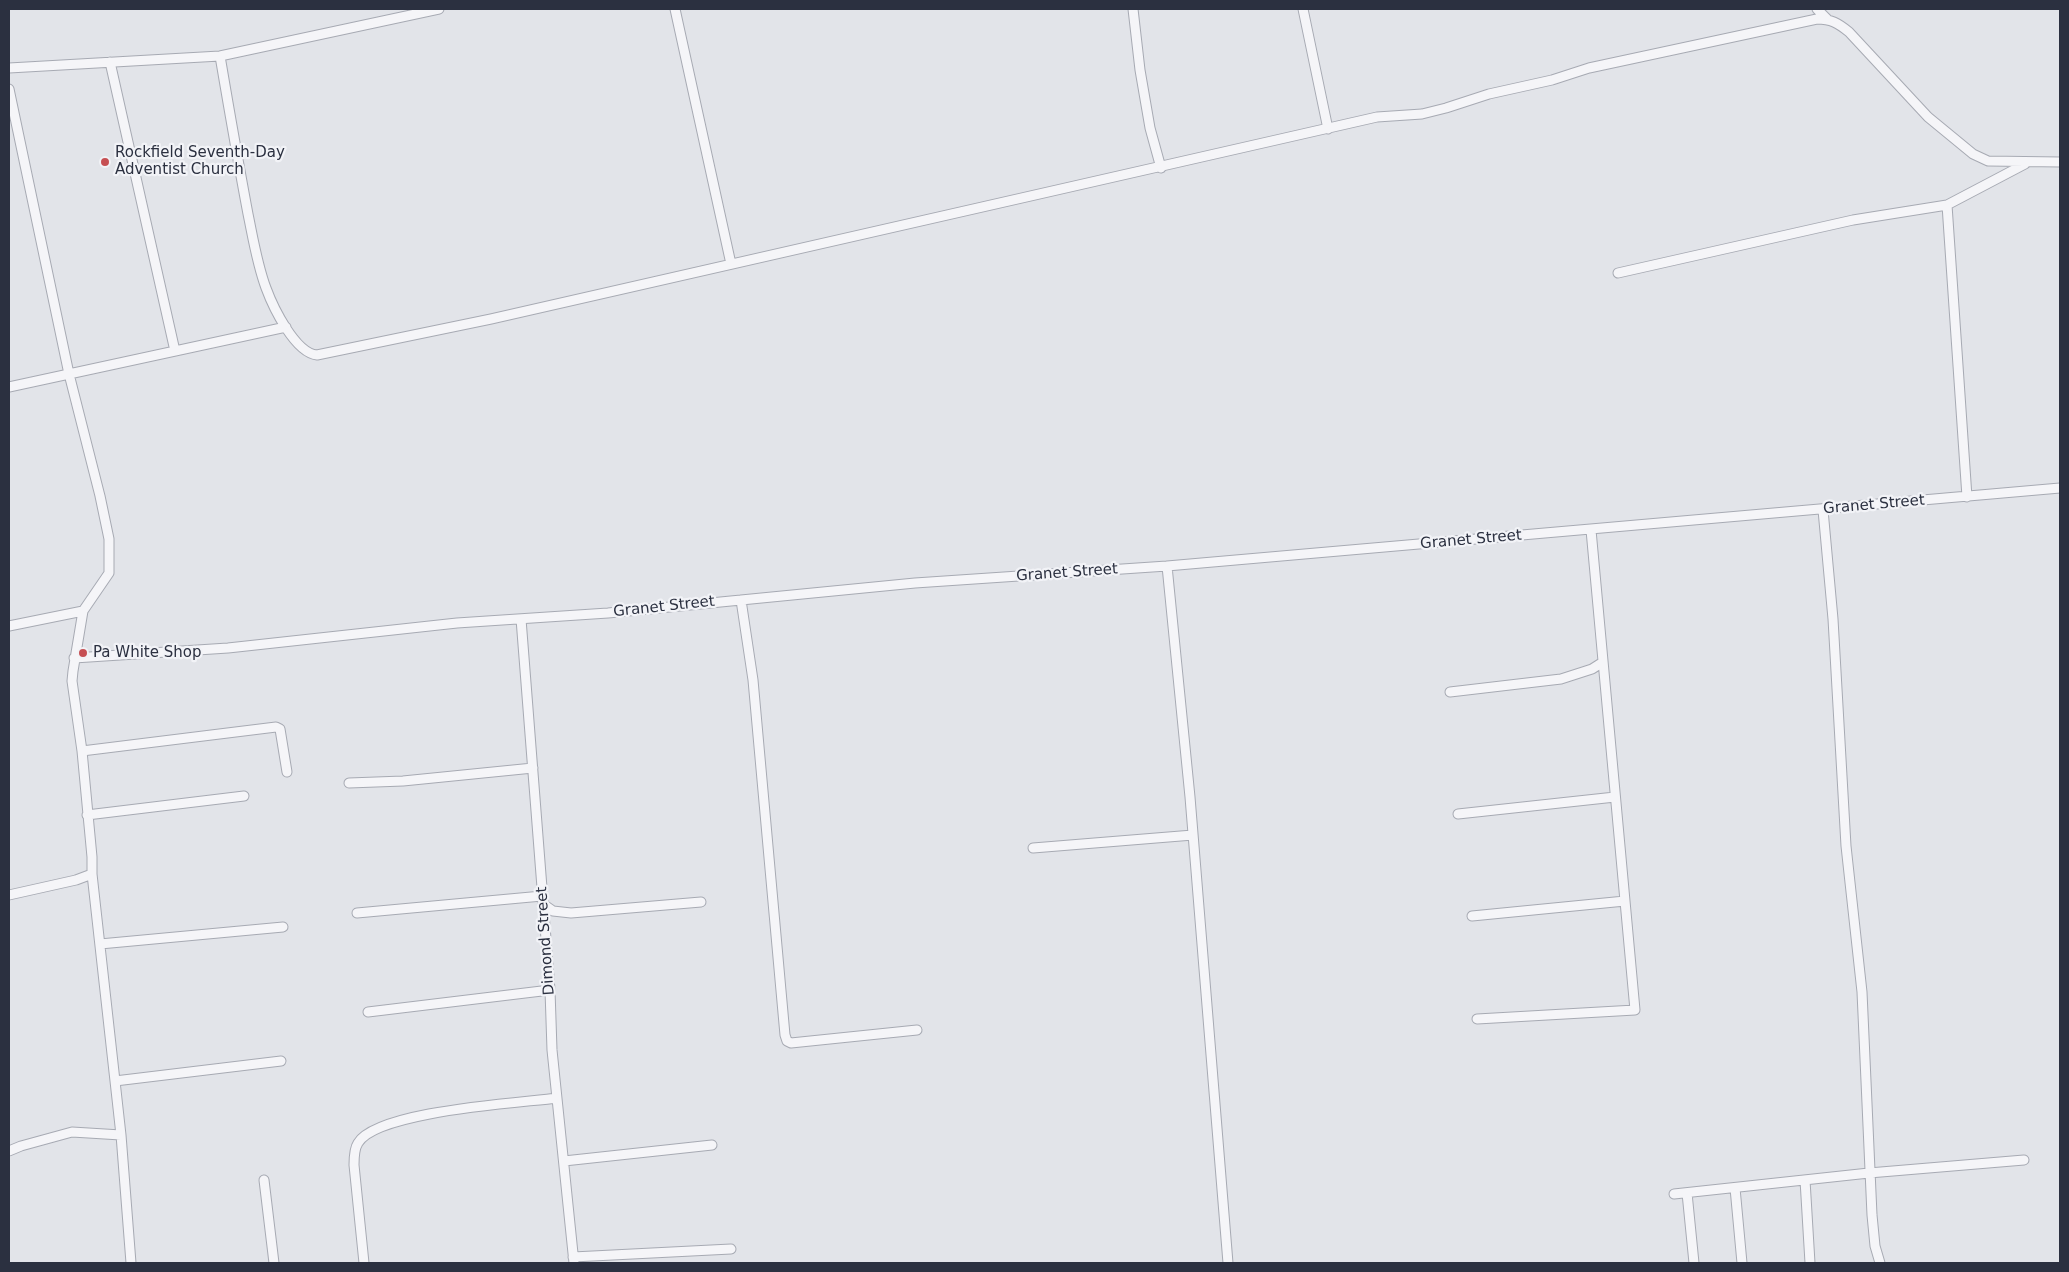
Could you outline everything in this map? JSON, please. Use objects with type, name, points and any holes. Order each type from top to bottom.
[{"type":"street","points":[[9,68],[220,56],[439,9]]},
{"type":"street","points":[[675,9],[731,264]]},
{"type":"street","points":[[1133,9],[1140,70],[1150,128],[1161,168]]},
{"type":"street","points":[[1303,9],[1328,129]]},
{"type":"street","points":[[1818,9],[1828,19]]},
{"type":"street","points":[[220,56],[237,160],[256,253],[265,286],[286,328],[308,353],[317,355],[491,319],[1161,168],[1377,117],[1422,114],[1489,94],[1552,80],[1589,68],[1817,19],[1828,19],[1837,22],[1849,32],[1928,117],[1973,154],[1988,161],[2060,162]]},
{"type":"street","points":[[110,62],[175,351]]},
{"type":"street","points":[[9,89],[70,374],[109,539],[109,573],[83,611],[74,658],[72,681],[82,750],[92,874],[121,1135],[131,1263]]},
{"type":"street","points":[[1618,273],[1853,220],[1947,205],[2027,162]]},
{"type":"street","points":[[1947,205],[1967,497]]},
{"type":"street","points":[[9,387],[286,328]]},
{"type":"street","name":"Granet Street","points":[[74,658],[228,648],[457,624],[915,583],[1167,566],[2060,488]]},
{"type":"street","points":[[1823,510],[1833,619],[1846,846],[1862,992],[1869,1173],[1875,1246],[1880,1263]]},
{"type":"street","points":[[1477,1020],[1634,1010],[1592,530]]},
{"type":"street","points":[[1167,566],[1228,1263]]},
{"type":"street","points":[[741,600],[752,680],[771,895],[787,1041],[791,1043],[916,1030]]},
{"type":"street","points":[[9,626],[83,611]]},
{"type":"street","name":"Dimond Street","points":[[521,619],[550,990],[552,1050],[573,1260]]},
{"type":"street","points":[[1450,692],[1561,679],[1592,669],[1604,662]]},
{"type":"street","points":[[82,750],[276,727],[280,729],[287,772]]},
{"type":"street","points":[[349,783],[533,768]]},
{"type":"street","points":[[87,815],[244,796]]},
{"type":"street","points":[[1458,814],[1615,797]]},
{"type":"street","points":[[1033,848],[1192,835]]},
{"type":"street","points":[[9,895],[76,880],[92,874]]},
{"type":"street","points":[[357,913],[543,900],[553,910],[571,913],[701,902]]},
{"type":"street","points":[[1472,916],[1625,901]]},
{"type":"street","points":[[100,944],[283,927]]},
{"type":"street","points":[[368,1012],[550,990]]},
{"type":"street","points":[[115,1082],[281,1061]]},
{"type":"street","points":[[364,1263],[354,1165],[358,1142],[367,1134],[399,1120],[444,1112],[557,1098]]},
{"type":"street","points":[[9,1151],[72,1132],[121,1135]]},
{"type":"street","points":[[564,1161],[712,1145]]},
{"type":"street","points":[[1674,1194],[1869,1173],[2024,1160]]},
{"type":"street","points":[[264,1180],[274,1263]]},
{"type":"street","points":[[1805,1180],[1810,1263]]},
{"type":"street","points":[[1735,1188],[1742,1263]]},
{"type":"street","points":[[1687,1193],[1694,1263]]},
{"type":"street","points":[[573,1260],[732,1250]]},
{"type":"place","name":"Rockfield Seventh-Day Adventist Church","points":[[105,162]]},
{"type":"place","name":"Pa White Shop","points":[[83,653]]}]
